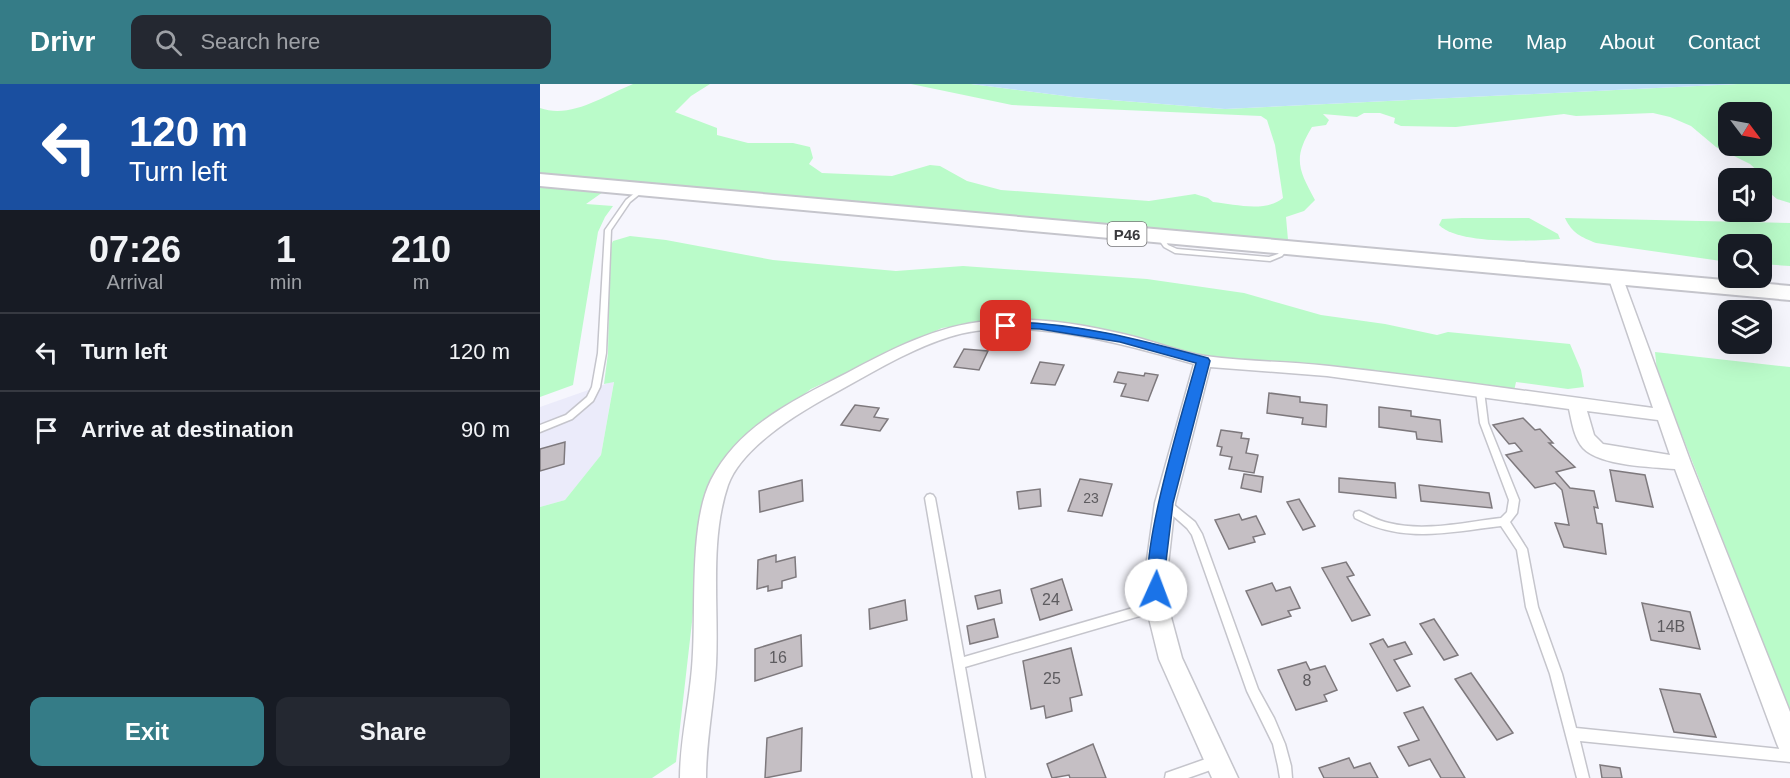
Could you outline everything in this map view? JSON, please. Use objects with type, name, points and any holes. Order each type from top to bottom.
[{"type":"main road","name":"Р46","points":[[540,180],[1790,293]]},
{"type":"street","points":[[1615,276],[1664,415],[1790,744]]},
{"type":"street","points":[[693,778],[693,755],[704,667],[711,516],[719,483],[735,457],[760,433],[792,409],[903,350],[947,332],[989,325],[1040,326],[1120,338],[1203,361],[1327,371],[1664,415]]},
{"type":"street","points":[[1203,361],[1165,503],[1156,574],[1157,606],[1172,660],[1221,770]]},
{"type":"street","points":[[1577,403],[1585,437],[1591,446],[1604,452],[1682,463]]},
{"type":"lane","points":[[540,429],[569,417],[590,399],[596,387],[602,353],[608,231],[628,201],[643,189]]},
{"type":"lane","points":[[1359,515],[1368,521],[1388,527],[1425,529],[1504,522],[1512,513],[1514,500],[1484,423],[1480,391]]},
{"type":"lane","points":[[930,498],[979,778]]},
{"type":"lane","points":[[1165,503],[1191,525],[1197,534],[1253,691],[1266,714],[1286,762],[1286,778]]},
{"type":"lane","points":[[1504,522],[1522,549],[1532,607],[1556,674],[1583,778]]},
{"type":"lane","points":[[958,664],[1157,606]]},
{"type":"lane","points":[[1572,734],[1790,756]]},
{"type":"lane","points":[[1171,778],[1221,770]]},
{"type":"shaded area","points":[[614,381],[601,455],[565,500],[540,507],[540,407]]},
{"type":"green space","points":[[633,84],[710,84],[691,96],[675,112],[717,128],[717,135],[748,143],[793,143],[810,147],[813,158],[809,164],[822,173],[892,176],[930,165],[940,166],[967,181],[1001,190],[1149,201],[1195,194],[1213,202],[1258,206],[1275,203],[1283,198],[1275,145],[1267,120],[1261,116],[1012,105],[911,84],[971,84],[1073,97],[1225,109],[1738,84],[1790,84],[1790,203],[1772,195],[1772,168],[1754,168],[1734,156],[1772,156],[1772,102],[1718,102],[1718,148],[1691,126],[1653,113],[1576,116],[1564,114],[1456,127],[1401,126],[1394,123],[1395,118],[1380,113],[1364,113],[1357,117],[1323,114],[1329,120],[1326,125],[1312,127],[1300,156],[1305,180],[1315,200],[1304,211],[1286,217],[1288,240],[540,174],[540,108],[564,111],[599,100]]},
{"type":"green space","points":[[540,186],[603,192],[586,204],[613,206],[598,232],[573,385],[540,397]]},
{"type":"green space","points":[[1529,218],[1558,234],[1560,239],[1515,241],[1479,239],[1462,236],[1439,225],[1442,219]]},
{"type":"green space","points":[[1565,218],[1790,223],[1790,266],[1772,265],[1772,234],[1718,234],[1718,261],[1596,243],[1578,234]]},
{"type":"green space","points":[[630,236],[666,240],[773,260],[896,271],[963,266],[1147,279],[1244,293],[1321,315],[1385,324],[1437,335],[1448,332],[1570,344],[1581,370],[1584,387],[1568,389],[1516,382],[1514,391],[1204,358],[1124,335],[1042,321],[991,321],[942,328],[811,389],[746,437],[704,517],[676,762],[652,778],[540,778],[540,507],[565,500],[601,455],[614,382],[604,384],[608,353],[610,247],[613,241]]},
{"type":"green space","points":[[1655,352],[1790,367],[1790,712],[1657,371]]},
{"type":"water","points":[[971,84],[1738,84],[1225,109],[1073,97]]},
{"type":"building","points":[[964,349],[988,351],[979,370],[954,367]]},
{"type":"building","points":[[1040,362],[1064,365],[1055,385],[1031,383]]},
{"type":"building","points":[[1118,372],[1144,376],[1145,373],[1158,375],[1148,401],[1121,396],[1126,384],[1114,382]]},
{"type":"building","points":[[1269,393],[1300,397],[1300,402],[1327,405],[1326,427],[1302,424],[1303,418],[1267,413]]},
{"type":"building","points":[[855,405],[879,408],[874,417],[888,419],[880,431],[841,425]]},
{"type":"building","points":[[1379,407],[1411,411],[1411,416],[1440,420],[1442,442],[1417,439],[1416,432],[1379,427]]},
{"type":"building","points":[[1523,418],[1535,430],[1540,429],[1553,443],[1549,443],[1575,467],[1556,472],[1570,488],[1594,491],[1598,508],[1594,507],[1597,523],[1602,524],[1606,554],[1564,547],[1555,523],[1569,525],[1562,490],[1555,483],[1535,488],[1506,455],[1522,451],[1515,443],[1509,444],[1493,425]]},
{"type":"building","points":[[1221,430],[1242,433],[1241,438],[1249,439],[1246,453],[1258,455],[1254,473],[1229,469],[1232,457],[1220,455],[1222,447],[1217,446]]},
{"type":"building","points":[[565,442],[564,464],[540,471],[540,449]]},
{"type":"building","points":[[1610,470],[1645,475],[1653,507],[1616,501]]},
{"type":"building","points":[[1244,474],[1263,477],[1261,492],[1241,488]]},
{"type":"building","points":[[1339,478],[1395,483],[1396,498],[1339,492]]},
{"type":"building","points":[[1080,479],[1112,484],[1102,516],[1068,511]]},
{"type":"building","points":[[802,480],[803,501],[760,512],[759,491]]},
{"type":"building","points":[[1419,485],[1489,493],[1492,508],[1421,501]]},
{"type":"building","points":[[1040,489],[1041,506],[1019,509],[1017,492]]},
{"type":"building","points":[[1299,499],[1315,526],[1303,530],[1287,502]]},
{"type":"building","points":[[1239,514],[1242,520],[1256,516],[1265,534],[1253,537],[1255,542],[1229,549],[1215,520]]},
{"type":"building","points":[[776,555],[776,562],[795,557],[796,577],[782,581],[782,588],[768,591],[768,586],[757,589],[758,560]]},
{"type":"building","points":[[1346,562],[1354,575],[1347,577],[1370,615],[1352,621],[1322,568]]},
{"type":"building","points":[[1062,579],[1072,610],[1040,620],[1031,589]]},
{"type":"building","points":[[1272,583],[1276,591],[1290,587],[1300,608],[1288,611],[1291,616],[1262,625],[1246,591]]},
{"type":"building","points":[[1000,590],[1002,603],[978,609],[975,596]]},
{"type":"building","points":[[905,600],[907,620],[870,629],[869,609]]},
{"type":"building","points":[[1642,603],[1690,612],[1700,649],[1651,640]]},
{"type":"building","points":[[994,619],[998,637],[970,644],[967,626]]},
{"type":"building","points":[[1434,619],[1458,655],[1444,660],[1420,624]]},
{"type":"building","points":[[801,635],[802,666],[755,681],[755,649]]},
{"type":"building","points":[[1383,639],[1388,647],[1405,642],[1412,654],[1394,660],[1410,686],[1397,691],[1370,644]]},
{"type":"building","points":[[1071,648],[1082,695],[1070,698],[1072,711],[1046,718],[1044,706],[1031,709],[1023,661]]},
{"type":"building","points":[[1306,662],[1310,670],[1325,666],[1337,690],[1324,695],[1327,701],[1296,710],[1278,670]]},
{"type":"building","points":[[1471,673],[1513,733],[1497,740],[1455,679]]},
{"type":"building","points":[[1660,689],[1700,694],[1716,737],[1674,732]]},
{"type":"building","points":[[1423,707],[1465,778],[1441,778],[1430,759],[1409,766],[1398,747],[1419,740],[1404,713]]},
{"type":"building","points":[[802,728],[801,771],[765,778],[767,738]]},
{"type":"building","points":[[1093,744],[1106,778],[1070,778],[1069,775],[1052,778],[1047,764]]},
{"type":"building","points":[[1349,758],[1354,768],[1370,763],[1378,778],[1324,778],[1319,768]]},
{"type":"building","points":[[1600,765],[1620,768],[1622,778],[1602,778]]},
{"type":"route","points":[[1006,326],[1040,326],[1120,338],[1174,355],[1203,361],[1165,503],[1156,590]]}]
